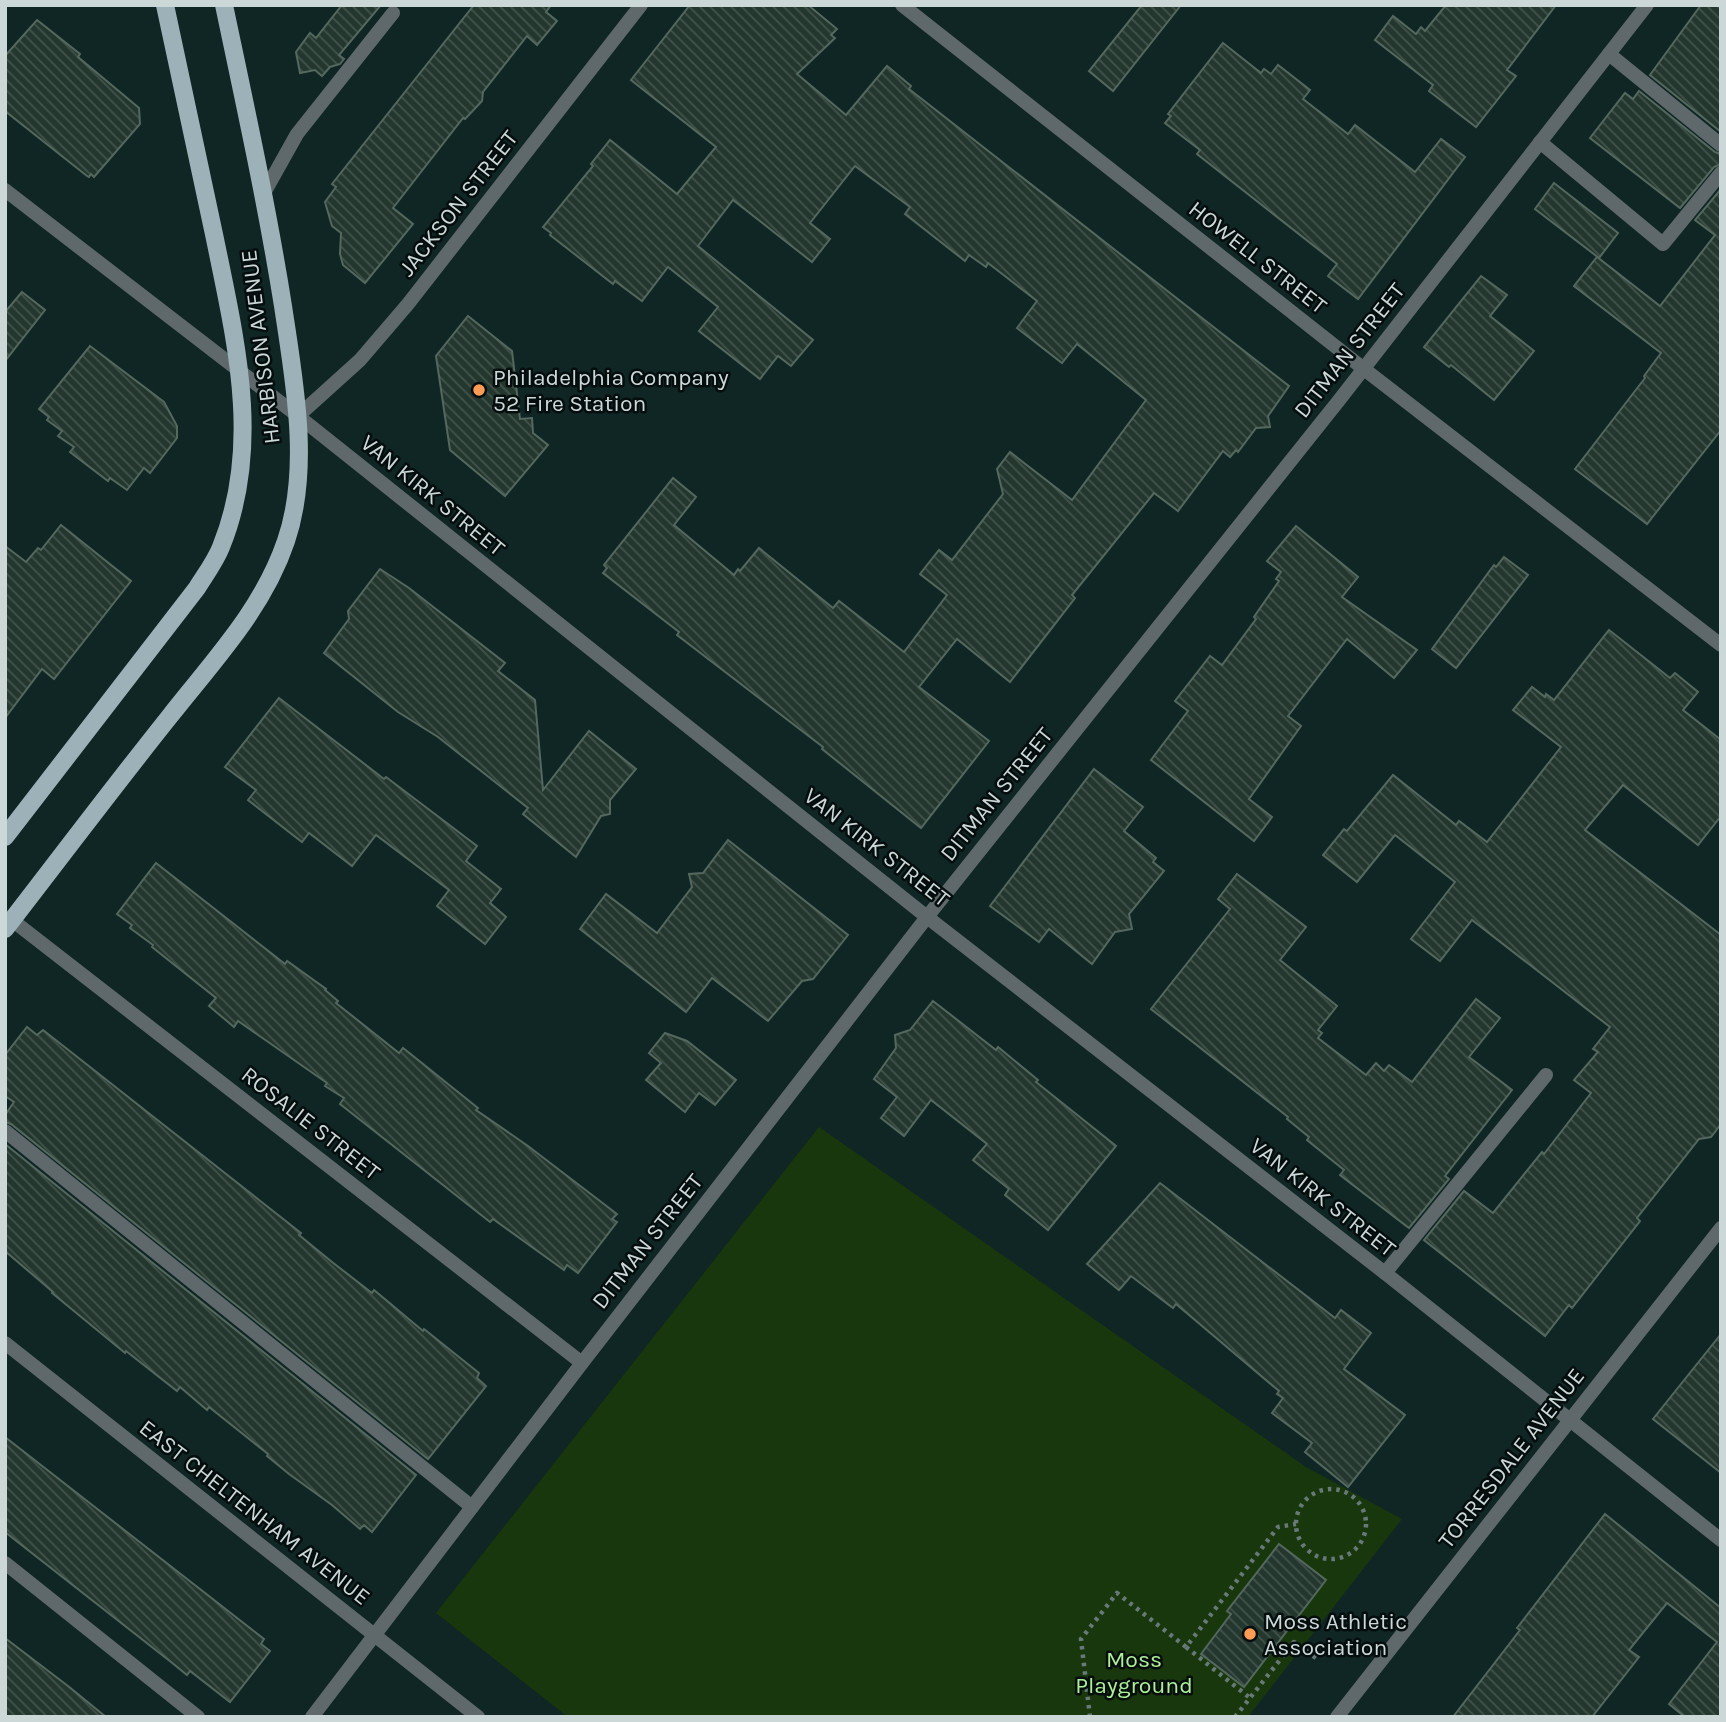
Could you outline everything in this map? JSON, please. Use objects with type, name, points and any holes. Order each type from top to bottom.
[{"type":"main road","name":"HARBISON AVENUE","points":[[5,837],[197,588],[220,550],[233,513],[239,484],[244,409],[241,372],[165,5]]},
{"type":"main road","name":"HARBISON AVENUE","points":[[9,925],[247,620],[268,584],[286,540],[295,506],[298,483],[298,416],[290,353],[264,193],[224,5]]},
{"type":"street","name":"JACKSON STREET","points":[[298,416],[360,360],[408,304],[640,5]]},
{"type":"street","name":"HOWELL STREET","points":[[902,5],[1364,369],[1721,645]]},
{"type":"street","name":"DITMAN STREET","points":[[312,1717],[927,917],[1364,369],[1647,5]]},
{"type":"street","points":[[264,193],[297,134],[393,13]]},
{"type":"street","points":[[1609,54],[1721,145]]},
{"type":"street","points":[[1540,142],[1663,244],[1721,173]]},
{"type":"street","name":"VAN KIRK STREET","points":[[5,190],[298,416],[927,917],[1385,1273],[1721,1540]]},
{"type":"street","name":"ROSALIE STREET","points":[[9,925],[582,1363]]},
{"type":"street","points":[[1385,1273],[1546,1075]]},
{"type":"street","points":[[5,1131],[472,1507]]},
{"type":"street","name":"TORRESDALE AVENUE","points":[[1337,1717],[1721,1228]]},
{"type":"street","name":"EAST CHELTENHAM AVENUE","points":[[5,1343],[478,1717]]},
{"type":"street","points":[[5,1563],[198,1717]]},
{"type":"path","points":[[1335,1489],[1346,1492],[1363,1508],[1366,1531],[1354,1550],[1334,1558],[1322,1557],[1312,1553],[1298,1534],[1296,1524],[1298,1512],[1304,1502],[1313,1494],[1335,1489]]},
{"type":"path","points":[[1186,1647],[1278,1527],[1296,1524]]},
{"type":"path","points":[[1090,1717],[1081,1639],[1116,1593],[1250,1698]]},
{"type":"path","points":[[1235,1717],[1294,1642],[1316,1658]]},
{"type":"green space","name":"Moss Playground","points":[[819,1127],[1306,1467],[1402,1519],[1248,1717],[568,1717],[436,1613]]},
{"type":"building","points":[[342,5],[381,5],[339,55],[344,59],[340,64],[330,67],[322,76],[315,70],[300,73],[296,52],[310,33],[316,38]]},
{"type":"building","points":[[474,5],[551,5],[546,12],[557,21],[537,45],[527,36],[483,92],[482,101],[463,118],[393,208],[413,224],[365,283],[343,265],[340,254],[341,233],[332,226],[325,202],[336,187],[332,184]]},
{"type":"building","points":[[690,5],[808,5],[837,29],[831,35],[835,38],[797,74],[846,115],[887,66],[911,86],[909,89],[1289,386],[1268,416],[1270,427],[1256,428],[1238,452],[1236,450],[1230,457],[1223,451],[1178,511],[1154,493],[1072,595],[1075,598],[1010,682],[957,639],[919,687],[989,741],[921,828],[822,749],[823,747],[677,635],[679,632],[603,573],[607,568],[604,565],[673,478],[696,497],[674,525],[734,575],[759,548],[833,608],[839,601],[904,652],[947,595],[920,574],[939,550],[952,560],[1003,494],[997,469],[1010,452],[1072,500],[1146,400],[1077,344],[1062,363],[1017,328],[1037,301],[988,263],[986,267],[969,255],[965,261],[905,214],[910,207],[855,166],[810,223],[830,239],[812,262],[733,200],[698,246],[813,340],[791,366],[778,356],[760,379],[699,331],[718,307],[668,267],[642,301],[615,281],[613,284],[550,235],[543,227],[593,166],[591,164],[610,140],[677,194],[716,147],[631,80]]},
{"type":"building","points":[[1142,5],[1181,5],[1113,91],[1089,71]]},
{"type":"building","points":[[1446,5],[1556,5],[1507,70],[1516,76],[1476,127],[1429,91],[1433,85],[1375,40],[1393,16],[1416,34],[1421,27],[1425,31]]},
{"type":"building","points":[[1701,5],[1721,5],[1721,132],[1650,75]]},
{"type":"building","points":[[37,20],[80,54],[78,57],[139,108],[140,124],[94,177],[91,174],[87,176],[5,111],[5,56]]},
{"type":"building","points":[[1223,43],[1261,73],[1264,69],[1271,74],[1278,65],[1310,90],[1303,99],[1348,134],[1355,125],[1415,172],[1441,139],[1465,157],[1358,299],[1328,276],[1337,264],[1197,154],[1200,150],[1165,123],[1171,116],[1168,114]]},
{"type":"building","points":[[1639,91],[1721,154],[1721,164],[1714,167],[1680,208],[1590,138],[1625,93],[1633,99]]},
{"type":"building","points":[[1554,183],[1618,233],[1599,258],[1535,209]]},
{"type":"building","points":[[1721,189],[1721,430],[1647,524],[1575,469],[1661,353],[1574,286],[1597,257],[1660,306],[1715,235],[1695,220]]},
{"type":"building","points":[[1481,276],[1507,295],[1490,316],[1534,351],[1494,400],[1424,347]]},
{"type":"building","points":[[22,292],[45,310],[5,361],[5,312]]},
{"type":"building","name":"Philadelphia Company 52 Fire Station","points":[[468,316],[512,351],[520,419],[532,418],[533,433],[548,445],[505,496],[450,450],[436,356]]},
{"type":"building","points":[[90,346],[164,402],[177,426],[177,438],[150,473],[144,468],[127,490],[110,478],[108,481],[70,452],[74,447],[58,436],[62,431],[47,420],[49,417],[39,409]]},
{"type":"building","points":[[61,525],[131,581],[54,679],[42,669],[5,718],[5,546],[26,562],[38,548],[41,550]]},
{"type":"building","points":[[1296,526],[1358,577],[1342,597],[1417,650],[1394,678],[1347,639],[1288,716],[1301,726],[1249,799],[1272,817],[1254,841],[1151,760],[1188,711],[1175,701],[1210,656],[1222,665],[1256,619],[1254,617],[1279,581],[1276,579],[1281,572],[1267,561]]},
{"type":"building","points":[[1504,557],[1528,575],[1456,668],[1432,649],[1494,565],[1496,567]]},
{"type":"building","points":[[380,569],[409,588],[505,663],[498,671],[535,700],[543,790],[589,731],[636,769],[610,800],[610,814],[601,816],[576,857],[523,814],[528,808],[438,737],[398,712],[324,653],[349,619],[348,611]]},
{"type":"building","points":[[1609,630],[1670,678],[1675,673],[1698,692],[1683,710],[1721,740],[1721,816],[1698,845],[1623,785],[1585,830],[1721,935],[1721,1124],[1711,1137],[1699,1139],[1637,1218],[1640,1221],[1572,1308],[1569,1305],[1545,1336],[1424,1240],[1464,1191],[1493,1213],[1542,1152],[1544,1154],[1591,1093],[1574,1080],[1598,1052],[1593,1049],[1610,1027],[1472,920],[1440,961],[1411,939],[1455,882],[1395,835],[1357,882],[1323,855],[1344,829],[1347,831],[1393,775],[1456,825],[1459,821],[1487,842],[1561,747],[1513,710],[1532,687],[1554,700]]},
{"type":"building","points":[[279,698],[477,846],[466,861],[501,889],[490,903],[506,917],[485,944],[437,906],[449,890],[376,835],[352,866],[309,833],[302,842],[248,800],[256,790],[225,767]]},
{"type":"building","points":[[1094,769],[1143,807],[1124,831],[1156,858],[1153,862],[1164,871],[1129,914],[1132,929],[1115,932],[1092,964],[1049,929],[1039,942],[990,906]]},
{"type":"building","points":[[728,840],[848,935],[813,979],[802,981],[768,1021],[712,978],[686,1012],[580,929],[606,894],[657,933],[692,887],[689,874],[703,873]]},
{"type":"building","points":[[156,863],[285,964],[287,961],[326,989],[338,1001],[336,1003],[399,1053],[403,1048],[478,1108],[476,1110],[617,1214],[612,1219],[617,1222],[578,1273],[567,1265],[564,1270],[493,1219],[490,1222],[340,1104],[344,1098],[325,1086],[327,1083],[238,1021],[234,1027],[209,1006],[216,998],[152,947],[153,945],[130,928],[132,925],[117,914]]},
{"type":"building","points":[[1237,874],[1306,927],[1280,960],[1337,1006],[1318,1030],[1322,1033],[1318,1038],[1366,1075],[1376,1063],[1384,1071],[1389,1065],[1412,1082],[1476,999],[1500,1018],[1469,1057],[1512,1090],[1445,1176],[1449,1179],[1409,1228],[1340,1175],[1344,1170],[1307,1140],[1309,1137],[1287,1119],[1288,1117],[1151,1009],[1230,909],[1218,899]]},
{"type":"building","points":[[933,1001],[996,1050],[998,1047],[1038,1080],[1036,1082],[1116,1146],[1048,1230],[1005,1195],[1009,1189],[973,1160],[987,1144],[931,1100],[904,1136],[881,1118],[897,1097],[874,1079],[896,1048],[895,1035],[910,1030]]},
{"type":"building","points":[[27,1027],[37,1035],[43,1030],[301,1233],[299,1235],[332,1262],[372,1293],[374,1290],[479,1373],[477,1378],[486,1386],[428,1459],[11,1124],[5,1122],[5,1115],[14,1102],[5,1096],[5,1055]]},
{"type":"building","points":[[665,1033],[687,1041],[736,1080],[715,1105],[699,1093],[685,1112],[646,1080],[661,1063],[649,1053]]},
{"type":"building","points":[[5,1144],[416,1475],[372,1532],[364,1525],[360,1529],[209,1407],[207,1410],[180,1387],[177,1391],[126,1351],[125,1353],[5,1251]]},
{"type":"building","points":[[1160,1183],[1335,1318],[1341,1310],[1371,1333],[1344,1369],[1405,1415],[1348,1487],[1305,1452],[1312,1443],[1272,1413],[1283,1398],[1277,1394],[1279,1391],[1176,1304],[1173,1308],[1131,1276],[1119,1290],[1087,1264]]},
{"type":"building","points":[[1721,1334],[1721,1473],[1653,1419]]},
{"type":"building","points":[[5,1437],[264,1639],[261,1644],[270,1651],[230,1702],[190,1671],[187,1675],[5,1532]]},
{"type":"building","points":[[1605,1514],[1721,1608],[1721,1717],[1685,1717],[1669,1704],[1717,1642],[1667,1603],[1629,1650],[1639,1657],[1592,1717],[1453,1717],[1520,1630],[1517,1628]]},
{"type":"building","name":"Moss Athletic Association","points":[[1279,1544],[1326,1580],[1244,1687],[1201,1654],[1231,1614],[1227,1611]]},
{"type":"building","points":[[5,1638],[68,1686],[106,1717],[5,1717]]},
{"type":"place","name":"Philadelphia Company 52 Fire Station","points":[[479,390]]},
{"type":"place","name":"Moss Athletic Association","points":[[1250,1634]]}]
